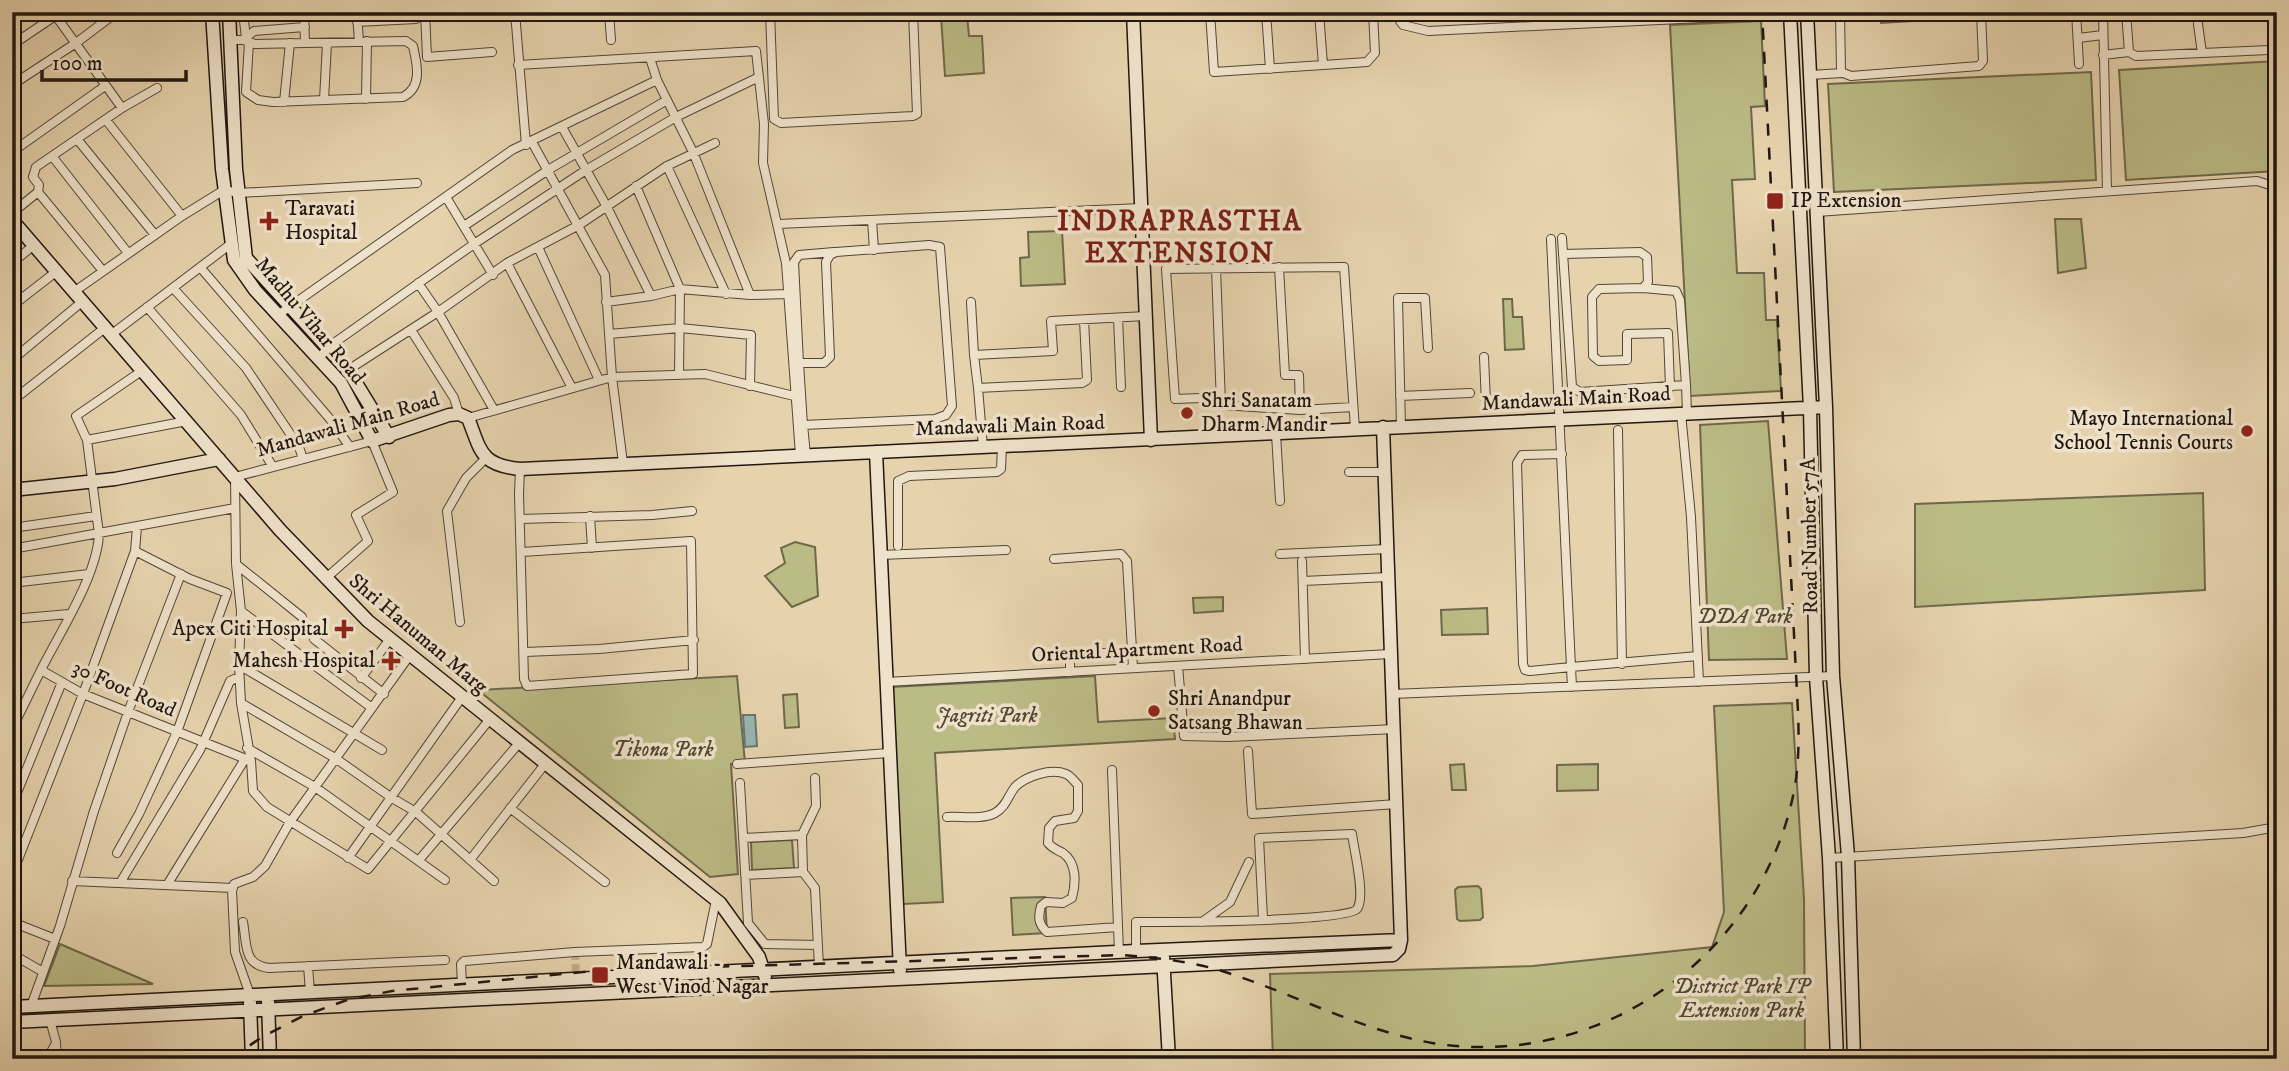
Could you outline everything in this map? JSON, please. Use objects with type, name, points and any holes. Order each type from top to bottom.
[{"type":"street","points":[[12,85],[117,12]]},
{"type":"street","name":"Madhu Vihar Road","points":[[212,12],[224,190],[232,243],[255,289],[278,315],[323,354],[348,370],[389,437]]},
{"type":"street","name":"Madhu Vihar Road","points":[[229,12],[242,40],[240,259],[290,307],[341,383],[372,442]]},
{"type":"street","points":[[242,40],[255,44],[399,40],[413,46],[417,81],[412,93],[403,97],[284,102],[258,100],[246,92],[242,40],[243,12]]},
{"type":"street","points":[[304,12],[305,43]]},
{"type":"street","points":[[357,12],[357,23],[363,42],[366,99]]},
{"type":"street","points":[[357,23],[416,19],[419,12]]},
{"type":"street","points":[[425,12],[428,57],[492,52]]},
{"type":"street","points":[[515,12],[518,65],[529,143],[559,189],[605,275],[612,377],[623,463]]},
{"type":"street","points":[[609,12],[611,40]]},
{"type":"street","points":[[770,12],[774,119],[781,122],[917,114],[913,12]]},
{"type":"street","points":[[1133,12],[1150,440]]},
{"type":"street","points":[[1210,12],[1214,72],[1367,62],[1375,53],[1373,12]]},
{"type":"street","points":[[1266,12],[1270,69]]},
{"type":"street","points":[[1319,12],[1323,65]]},
{"type":"street","points":[[1398,12],[1403,24],[1429,31],[1807,13]]},
{"type":"street","points":[[1840,12],[1842,73]]},
{"type":"street","points":[[1810,75],[1842,73],[1851,76],[1979,66],[1983,61],[1981,12]]},
{"type":"street","points":[[2076,12],[2080,64]]},
{"type":"street","points":[[2103,12],[2107,191]]},
{"type":"street","points":[[2126,12],[2129,52]]},
{"type":"street","points":[[2103,54],[2271,49],[2274,44],[2275,12]]},
{"type":"street","name":"Road Number 57A","points":[[1791,13],[1810,408],[1816,677],[1829,858],[1837,1059]]},
{"type":"street","name":"Road Number 57A","points":[[1807,13],[1826,407],[1832,676],[1848,856],[1854,1059]]},
{"type":"street","points":[[12,45],[54,14],[122,108]]},
{"type":"street","points":[[2198,24],[2202,53]]},
{"type":"street","points":[[242,40],[254,31],[305,27]]},
{"type":"street","points":[[2078,38],[2103,35]]},
{"type":"street","points":[[284,102],[290,43]]},
{"type":"street","points":[[324,100],[327,43]]},
{"type":"street","points":[[518,65],[752,50],[758,55],[764,124],[763,163],[778,224],[789,294],[794,396],[803,455]]},
{"type":"street","points":[[650,58],[657,80],[693,152],[750,295]]},
{"type":"street","points":[[323,354],[418,283],[586,170],[676,117],[759,77]]},
{"type":"street","points":[[278,315],[512,150],[657,80]]},
{"type":"street","points":[[12,152],[105,86]]},
{"type":"street","points":[[13,220],[38,192],[39,185],[33,172],[122,108],[157,88]]},
{"type":"street","points":[[464,226],[548,170],[667,100]]},
{"type":"street","points":[[106,120],[182,216]]},
{"type":"street","points":[[562,127],[607,207],[652,296]]},
{"type":"street","points":[[77,139],[155,235]]},
{"type":"street","points":[[348,370],[438,313],[507,263],[579,225],[667,166],[715,142]]},
{"type":"street","points":[[52,156],[128,253]]},
{"type":"street","points":[[667,166],[726,294]]},
{"type":"street","points":[[1817,212],[2257,181],[2273,186],[2277,210]]},
{"type":"street","points":[[12,360],[103,271],[224,190],[239,192],[416,183]]},
{"type":"street","points":[[636,186],[680,289],[679,374]]},
{"type":"street","points":[[38,192],[103,271]]},
{"type":"street","points":[[446,197],[493,275]]},
{"type":"street","points":[[778,224],[1141,208]]},
{"type":"street","name":"Shri Hanuman Marg","points":[[13,220],[325,579],[368,621],[716,900],[759,957],[765,970],[766,984]]},
{"type":"street","points":[[872,220],[874,250]]},
{"type":"street","points":[[1562,238],[1572,387],[1580,393],[1686,386]]},
{"type":"street","points":[[1551,239],[1572,687]]},
{"type":"street","points":[[12,401],[147,307],[232,243]]},
{"type":"street","points":[[803,425],[935,419],[946,415],[953,406],[940,247],[929,245],[799,255],[794,261],[803,455]]},
{"type":"street","points":[[12,263],[34,246]]},
{"type":"street","points":[[538,247],[600,380]]},
{"type":"street","points":[[799,363],[824,363],[830,357],[826,262],[830,255],[836,252]]},
{"type":"street","points":[[1563,254],[1640,252],[1647,257],[1648,282],[1643,288]]},
{"type":"street","points":[[507,263],[572,388]]},
{"type":"street","points":[[1279,267],[1285,375],[1299,374],[1300,410]]},
{"type":"street","points":[[1353,407],[1300,410],[1206,404],[1206,400],[1201,398],[1175,399],[1166,269],[1344,267],[1355,429]]},
{"type":"street","points":[[201,268],[351,447]]},
{"type":"street","points":[[1216,268],[1221,404]]},
{"type":"street","points":[[12,306],[57,271]]},
{"type":"street","points":[[418,283],[494,410]]},
{"type":"street","points":[[173,288],[246,368],[299,447],[303,459]]},
{"type":"street","points":[[1670,387],[1668,333],[1628,334],[1627,360],[1599,361],[1592,356],[1592,297],[1599,289],[1643,288],[1676,291],[1681,300],[1686,386],[1684,413],[1699,682]]},
{"type":"street","points":[[606,302],[680,289],[726,294],[789,294]]},
{"type":"street","points":[[1401,427],[1398,298],[1425,298],[1428,348]]},
{"type":"street","points":[[971,302],[983,447]]},
{"type":"street","points":[[147,307],[241,415],[274,467]]},
{"type":"street","points":[[974,355],[1053,351],[1051,321],[1146,316]]},
{"type":"street","points":[[1118,318],[1121,387]]},
{"type":"street","points":[[978,388],[1082,383],[1087,380],[1084,320]]},
{"type":"street","points":[[609,334],[680,328],[751,335],[750,386]]},
{"type":"street","points":[[411,330],[463,416],[612,377],[705,374],[794,396]]},
{"type":"street","points":[[1484,357],[1486,403],[1560,400]]},
{"type":"street","name":"30 Foot Road","points":[[143,370],[76,416],[87,440],[99,534],[98,550],[89,574],[41,670],[83,694],[248,760]]},
{"type":"street","points":[[1400,396],[1469,393]]},
{"type":"street","name":"Mandawali Main Road","points":[[234,477],[372,442],[449,415],[463,416],[485,459],[508,468],[520,469],[1826,407]]},
{"type":"street","points":[[87,440],[187,421]]},
{"type":"street","points":[[12,1022],[900,977],[1385,957],[1397,952],[1401,940],[1383,427]]},
{"type":"street","points":[[1618,430],[1622,664]]},
{"type":"street","points":[[1276,434],[1280,501]]},
{"type":"street","points":[[325,579],[368,541],[356,514],[393,492],[372,442]]},
{"type":"street","points":[[898,545],[898,481],[909,476],[996,472],[1001,469],[1002,446]]},
{"type":"street","points":[[876,452],[900,977]]},
{"type":"street","points":[[1562,454],[1522,455],[1517,463],[1525,670],[1698,656]]},
{"type":"street","points":[[12,490],[92,482],[219,459]]},
{"type":"street","points":[[460,622],[447,511],[466,478],[485,459]]},
{"type":"street","points":[[520,469],[524,679],[527,686],[693,674],[691,541],[522,552]]},
{"type":"street","points":[[1349,472],[1384,472]]},
{"type":"street","points":[[234,477],[236,564],[241,611],[239,677],[248,760],[258,799],[290,822],[368,869],[490,719]]},
{"type":"street","points":[[12,550],[235,509]]},
{"type":"street","points":[[521,519],[652,515],[692,511]]},
{"type":"street","points":[[12,528],[96,516]]},
{"type":"street","points":[[590,516],[592,548]]},
{"type":"street","points":[[12,875],[14,864],[83,694],[135,551],[137,527]]},
{"type":"street","points":[[1280,554],[1387,549]]},
{"type":"street","points":[[880,555],[1006,550]]},
{"type":"street","points":[[135,551],[227,593],[239,593]]},
{"type":"street","points":[[1054,559],[1121,554],[1127,561],[1133,668]]},
{"type":"street","points":[[1302,561],[1305,659]]},
{"type":"street","points":[[236,564],[302,617]]},
{"type":"street","points":[[12,583],[89,574]]},
{"type":"street","points":[[19,1004],[43,972],[128,712],[181,574]]},
{"type":"street","points":[[1303,581],[1388,577]]},
{"type":"street","points":[[117,853],[139,814],[177,732],[227,593]]},
{"type":"street","points":[[241,611],[372,708]]},
{"type":"street","points":[[12,619],[69,614]]},
{"type":"street","points":[[314,639],[384,694]]},
{"type":"street","points":[[361,678],[390,639]]},
{"type":"street","points":[[525,652],[599,649],[694,640]]},
{"type":"street","points":[[1070,672],[1070,660],[1077,655],[1132,651]]},
{"type":"street","name":"Oriental Apartment Road","points":[[886,682],[1390,654]]},
{"type":"street","points":[[252,1059],[250,995],[235,952],[233,888],[241,880],[260,873],[290,822],[410,655]]},
{"type":"street","points":[[239,665],[382,750]]},
{"type":"street","points":[[1178,666],[1184,736],[1228,737],[1395,729]]},
{"type":"street","points":[[12,729],[41,670]]},
{"type":"street","points":[[1392,694],[1832,676]]},
{"type":"street","points":[[120,883],[204,742],[229,681],[239,677]]},
{"type":"street","points":[[12,804],[62,682]]},
{"type":"street","points":[[348,858],[462,697]]},
{"type":"street","points":[[241,703],[335,758],[392,799],[416,812],[494,881]]},
{"type":"street","points":[[419,860],[520,743]]},
{"type":"street","points":[[247,748],[315,787],[445,880]]},
{"type":"street","points":[[1248,751],[1252,814],[1397,804]]},
{"type":"street","points":[[737,764],[889,753]]},
{"type":"street","points":[[167,885],[248,760]]},
{"type":"street","points":[[470,860],[545,764]]},
{"type":"street","points":[[1112,770],[1119,951]]},
{"type":"street","points":[[947,817],[989,816],[1004,806],[1014,788],[1023,780],[1055,772],[1068,775],[1078,785],[1078,811],[1074,818],[1055,821],[1049,828],[1048,843],[1053,849],[1065,854],[1073,866],[1076,884],[1072,898],[1063,903],[1046,902],[1041,906],[1041,927],[1046,932],[1118,927]]},
{"type":"street","points":[[815,778],[816,806],[802,835],[803,872],[815,888],[819,967]]},
{"type":"street","points":[[740,783],[748,923],[765,944],[818,945]]},
{"type":"street","points":[[510,808],[605,882]]},
{"type":"street","points":[[1829,858],[2243,832],[2277,827]]},
{"type":"street","points":[[1136,951],[1136,922],[1202,922],[1329,916],[1351,913],[1357,909],[1361,897],[1352,834],[1259,838],[1263,919]]},
{"type":"street","points":[[743,838],[802,835]]},
{"type":"street","points":[[1202,922],[1230,902],[1250,862]]},
{"type":"street","points":[[746,875],[803,872]]},
{"type":"street","points":[[72,881],[233,888]]},
{"type":"street","points":[[463,984],[461,964],[464,961],[703,947],[707,944],[716,900]]},
{"type":"street","points":[[12,922],[55,939]]},
{"type":"street","points":[[243,922],[249,958],[252,963],[269,968],[445,960]]},
{"type":"street","points":[[19,1004],[250,995],[1161,949],[1401,940]]},
{"type":"street","points":[[1161,949],[1165,965],[1169,1059]]},
{"type":"street","points":[[12,954],[43,972]]},
{"type":"street","points":[[308,966],[310,992]]},
{"type":"street","points":[[622,976],[624,991]]},
{"type":"street","points":[[267,994],[271,1059]]},
{"type":"street","points":[[50,1020],[57,1059]]},
{"type":"street","points":[[47,1059],[56,1042]]},
{"type":"green space","points":[[1880,12],[1928,12],[1929,20],[1881,23]]},
{"type":"green space","points":[[967,15],[969,36],[982,36],[984,73],[945,76],[941,16]]},
{"type":"green space","points":[[1761,21],[1765,106],[1751,107],[1755,179],[1732,180],[1737,273],[1764,273],[1766,320],[1777,320],[1781,391],[1690,396],[1670,25]]},
{"type":"green space","points":[[2277,61],[2277,171],[2126,180],[2119,70]]},
{"type":"green space","points":[[2091,72],[2096,180],[1834,192],[1828,84]]},
{"type":"green space","points":[[2055,219],[2081,219],[2086,268],[2058,273]]},
{"type":"green space","points":[[1062,231],[1065,284],[1021,286],[1020,258],[1029,257],[1028,232]]},
{"type":"green space","points":[[1503,299],[1512,299],[1513,317],[1522,317],[1524,349],[1505,350]]},
{"type":"green space","name":"DDA Park","points":[[1768,421],[1787,659],[1709,660],[1700,425]]},
{"type":"green space","points":[[2203,493],[2205,590],[1915,607],[1915,504]]},
{"type":"green space","points":[[795,542],[815,547],[818,596],[792,607],[765,576],[785,563],[781,548]]},
{"type":"green space","points":[[1223,597],[1223,611],[1194,613],[1193,598]]},
{"type":"green space","points":[[1487,608],[1488,634],[1442,635],[1441,610]]},
{"type":"green space","name":"Tikona Park","points":[[737,676],[745,763],[731,764],[738,874],[710,877],[478,690]]},
{"type":"green space","name":"Jagriti Park","points":[[1095,676],[1098,722],[1173,718],[1175,739],[935,753],[943,902],[903,904],[891,687]]},
{"type":"green space","points":[[797,694],[799,727],[785,728],[783,695]]},
{"type":"green space","name":"District Park IP Extension Park","points":[[1792,703],[1804,899],[1805,1059],[1273,1059],[1270,974],[1533,966],[1712,947],[1724,912],[1714,706]]},
{"type":"green space","points":[[1464,764],[1466,790],[1452,790],[1450,765]]},
{"type":"green space","points":[[1598,764],[1598,790],[1557,791],[1557,765]]},
{"type":"green space","points":[[792,840],[794,868],[752,870],[751,842]]},
{"type":"green space","points":[[1478,886],[1481,889],[1483,917],[1480,920],[1460,921],[1457,919],[1455,890],[1458,887]]},
{"type":"green space","points":[[1045,897],[1047,933],[1013,935],[1011,898]]},
{"type":"green space","points":[[60,944],[153,984],[44,986]]},
{"type":"water","points":[[743,715],[755,715],[757,746],[745,747]]},
{"type":"tunnel","points":[[575,952],[576,979]]},
{"type":"railway","points":[[230,1059],[262,1037],[303,1016],[347,1000],[392,991],[603,970],[1123,955],[1185,962],[1222,971],[1405,1037],[1432,1043],[1495,1047],[1556,1038],[1614,1018],[1666,988],[1712,948],[1750,901],[1778,846],[1795,786],[1797,767],[1798,712],[1762,12]]},
{"type":"place","name":"IP Extension","points":[[1775,201]]},
{"type":"place","name":"Taravati Hospital","points":[[269,221]]},
{"type":"place","name":"Shri Sanatam Dharm Mandir","points":[[1187,413]]},
{"type":"place","name":"Mayo International School Tennis Courts","points":[[2247,431]]},
{"type":"place","name":"Apex Citi Hospital","points":[[344,629]]},
{"type":"place","name":"Mahesh Hospital","points":[[391,661]]},
{"type":"place","name":"Shri Anandpur Satsang Bhawan","points":[[1154,711]]},
{"type":"place","name":"Mandawali - West Vinod Nagar","points":[[600,975]]},
{"type":"district","name":"INDRAPRASTHA EXTENSION","points":[[1180,237]]}]
